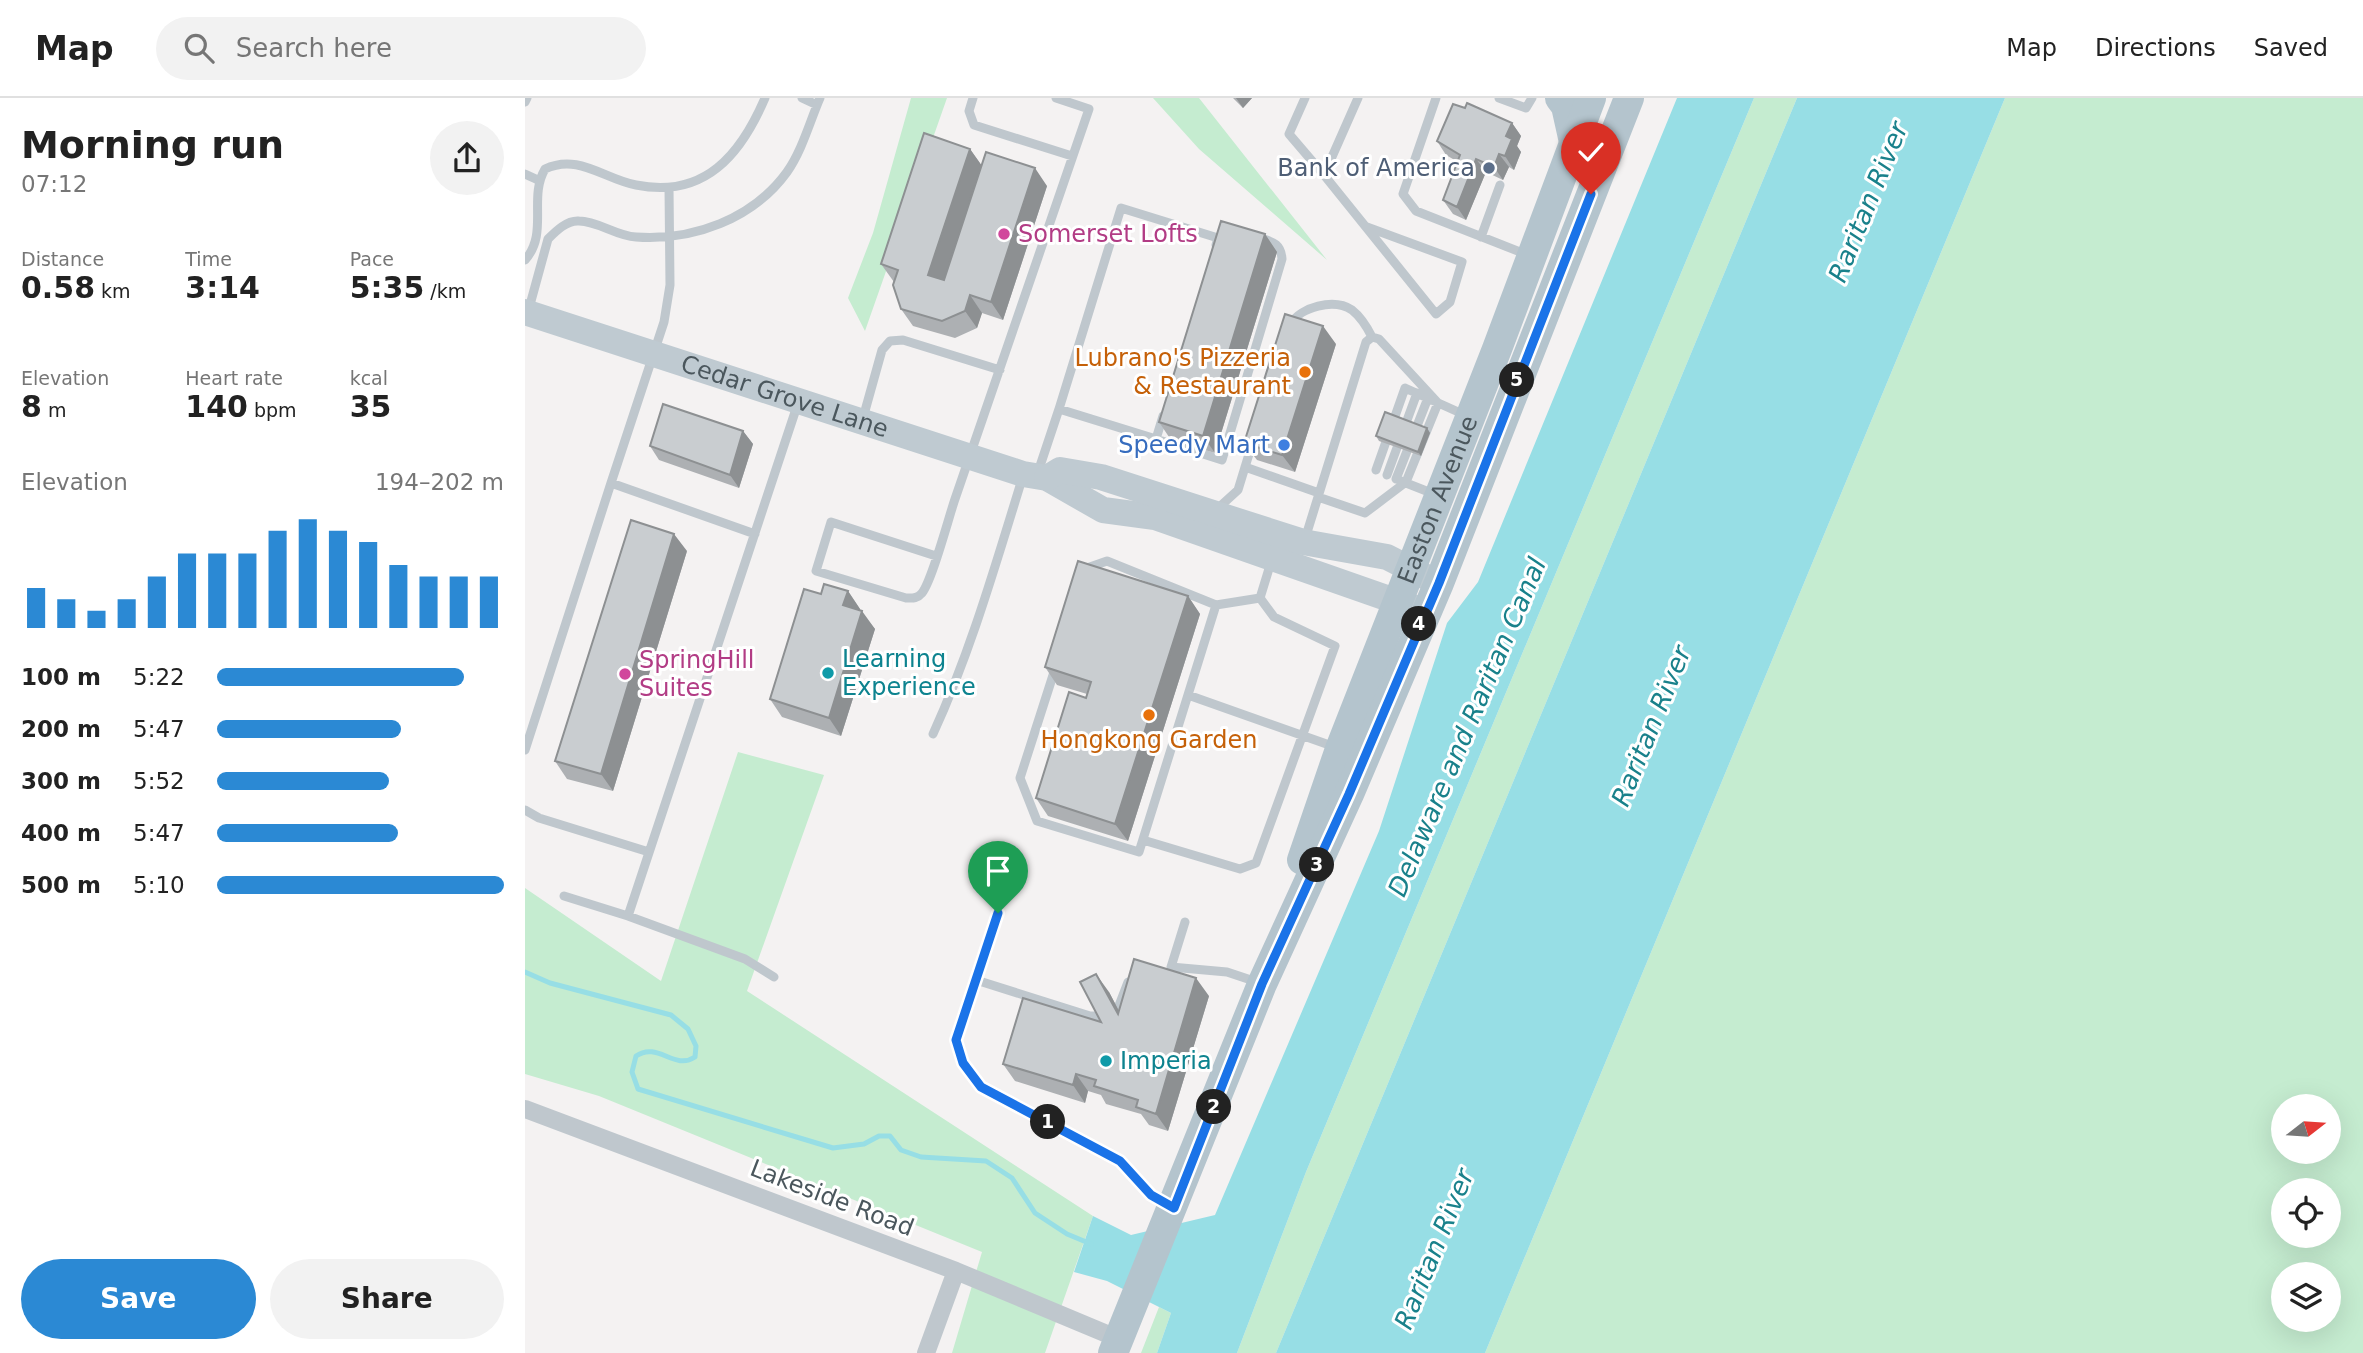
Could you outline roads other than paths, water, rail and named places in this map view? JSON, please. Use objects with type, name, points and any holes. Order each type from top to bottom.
[{"type":"main road","points":[[1560,98],[1566,106],[1574,142]]},
{"type":"main road","name":"Easton Avenue","points":[[1116,1346],[1174,1208],[1262,984],[1349,794],[1411,606],[1409,570],[1532,257],[1591,98]]},
{"type":"main road","name":"Easton Avenue","points":[[1262,984],[1318,807],[1341,749],[1411,606],[1439,583],[1629,98]]},
{"type":"main road","name":"Cedar Grove Lane","points":[[526,313],[1035,476],[1103,510],[1154,517],[1411,606]]},
{"type":"main road","name":"Cedar Grove Lane","points":[[1035,476],[1060,470],[1101,477],[1303,542],[1387,557],[1439,583]]},
{"type":"street","name":"Lakeside Road","points":[[525,1109],[957,1271],[1116,1346]]},
{"type":"street","points":[[926,1353],[957,1271]]},
{"type":"lane","points":[[525,260],[539,225],[538,180],[545,169],[568,162],[635,185],[669,188],[705,177],[729,160],[749,135],[765,98]]},
{"type":"lane","points":[[526,313],[548,239],[563,226],[581,220],[635,237],[668,236],[713,228],[740,215],[765,196],[788,170],[818,101],[802,98]]},
{"type":"lane","points":[[973,98],[969,111],[974,125],[1072,156]]},
{"type":"lane","points":[[936,556],[831,522],[816,571],[911,598],[923,593],[936,556],[1000,370],[1072,156],[1089,109],[1056,98]]},
{"type":"lane","points":[[1305,98],[1289,134],[1436,314],[1450,303],[1462,262],[1367,227]]},
{"type":"lane","points":[[1324,174],[1358,98]]},
{"type":"lane","points":[[1436,98],[1403,194],[1416,211],[1532,257]]},
{"type":"lane","points":[[1499,98],[1526,108],[1532,98]]},
{"type":"lane","points":[[525,174],[538,180]]},
{"type":"lane","points":[[1481,237],[1500,185]]},
{"type":"lane","points":[[525,750],[655,354],[670,285],[669,188]]},
{"type":"lane","points":[[933,734],[952,691],[988,589],[1035,476],[1059,409],[1121,208],[1219,238]]},
{"type":"lane","points":[[1215,251],[1219,238],[1229,228]]},
{"type":"lane","points":[[1059,409],[1222,460],[1282,258],[1282,250],[1276,243],[1252,235]]},
{"type":"lane","points":[[1288,334],[1292,321],[1303,312],[1338,305],[1350,309],[1362,319],[1373,337],[1379,339],[1438,403]]},
{"type":"lane","points":[[1303,542],[1366,342],[1373,337]]},
{"type":"lane","points":[[862,422],[882,350],[890,341],[903,340],[1000,370]]},
{"type":"lane","points":[[1439,496],[1373,470],[1405,388],[1470,417]]},
{"type":"lane","points":[[1396,479],[1417,393]]},
{"type":"lane","points":[[1396,479],[1428,398]]},
{"type":"lane","points":[[628,916],[799,401]]},
{"type":"lane","points":[[1156,439],[1168,401]]},
{"type":"lane","points":[[1245,467],[1365,513],[1396,479],[1438,403]]},
{"type":"lane","points":[[1213,513],[1238,490],[1258,427]]},
{"type":"lane","points":[[611,484],[755,534]]},
{"type":"lane","points":[[1143,840],[1240,869],[1256,863],[1335,646],[1274,617],[1261,598],[1272,556]]},
{"type":"lane","points":[[1083,581],[1087,568],[1107,561],[1216,605],[1261,598]]},
{"type":"lane","points":[[1058,660],[1020,778],[1037,821],[1139,852],[1216,605]]},
{"type":"lane","points":[[1188,695],[1341,749]]},
{"type":"lane","points":[[525,810],[539,818],[649,852]]},
{"type":"lane","points":[[1013,863],[956,1040],[963,1063],[981,1087],[1120,1161],[1151,1195],[1174,1208]]},
{"type":"lane","points":[[564,896],[628,916],[745,959],[774,977]]},
{"type":"lane","points":[[1185,922],[1171,967],[1227,972],[1262,984]]},
{"type":"lane","points":[[1118,1008],[1133,970]]},
{"type":"lane","points":[[976,980],[1090,1016],[1102,1016]]},
{"type":"water","name":"Delaware and Raritan Canal","points":[[1677,98],[1754,98],[1306,1172],[1237,1353],[1157,1353],[1171,1313],[1107,1281],[1074,1272],[1093,1216],[1131,1235],[1215,1215],[1379,831],[1447,623],[1478,582]]},
{"type":"water","name":"Raritan River","points":[[1797,98],[2005,98],[1485,1353],[1276,1353]]},
{"type":"waterway","points":[[525,972],[550,983],[671,1015],[688,1029],[696,1046],[695,1057],[680,1061],[652,1052],[636,1056],[632,1072],[638,1089],[833,1148],[864,1144],[879,1136],[890,1136],[901,1150],[921,1157],[986,1161],[1012,1178],[1035,1213],[1067,1234],[1091,1244]]},
{"type":"place","name":"Bank of America","points":[[1489,168]]},
{"type":"place","name":"Somerset Lofts","points":[[1004,234]]},
{"type":"place","name":"Lubrano's Pizzeria & Restaurant","points":[[1305,372]]},
{"type":"place","name":"Speedy Mart","points":[[1284,445]]},
{"type":"place","name":"Learning Experience","points":[[828,673]]},
{"type":"place","name":"SpringHill Suites","points":[[625,674]]},
{"type":"place","name":"Hongkong Garden","points":[[1149,715]]},
{"type":"place","name":"Imperia","points":[[1106,1061]]}]
